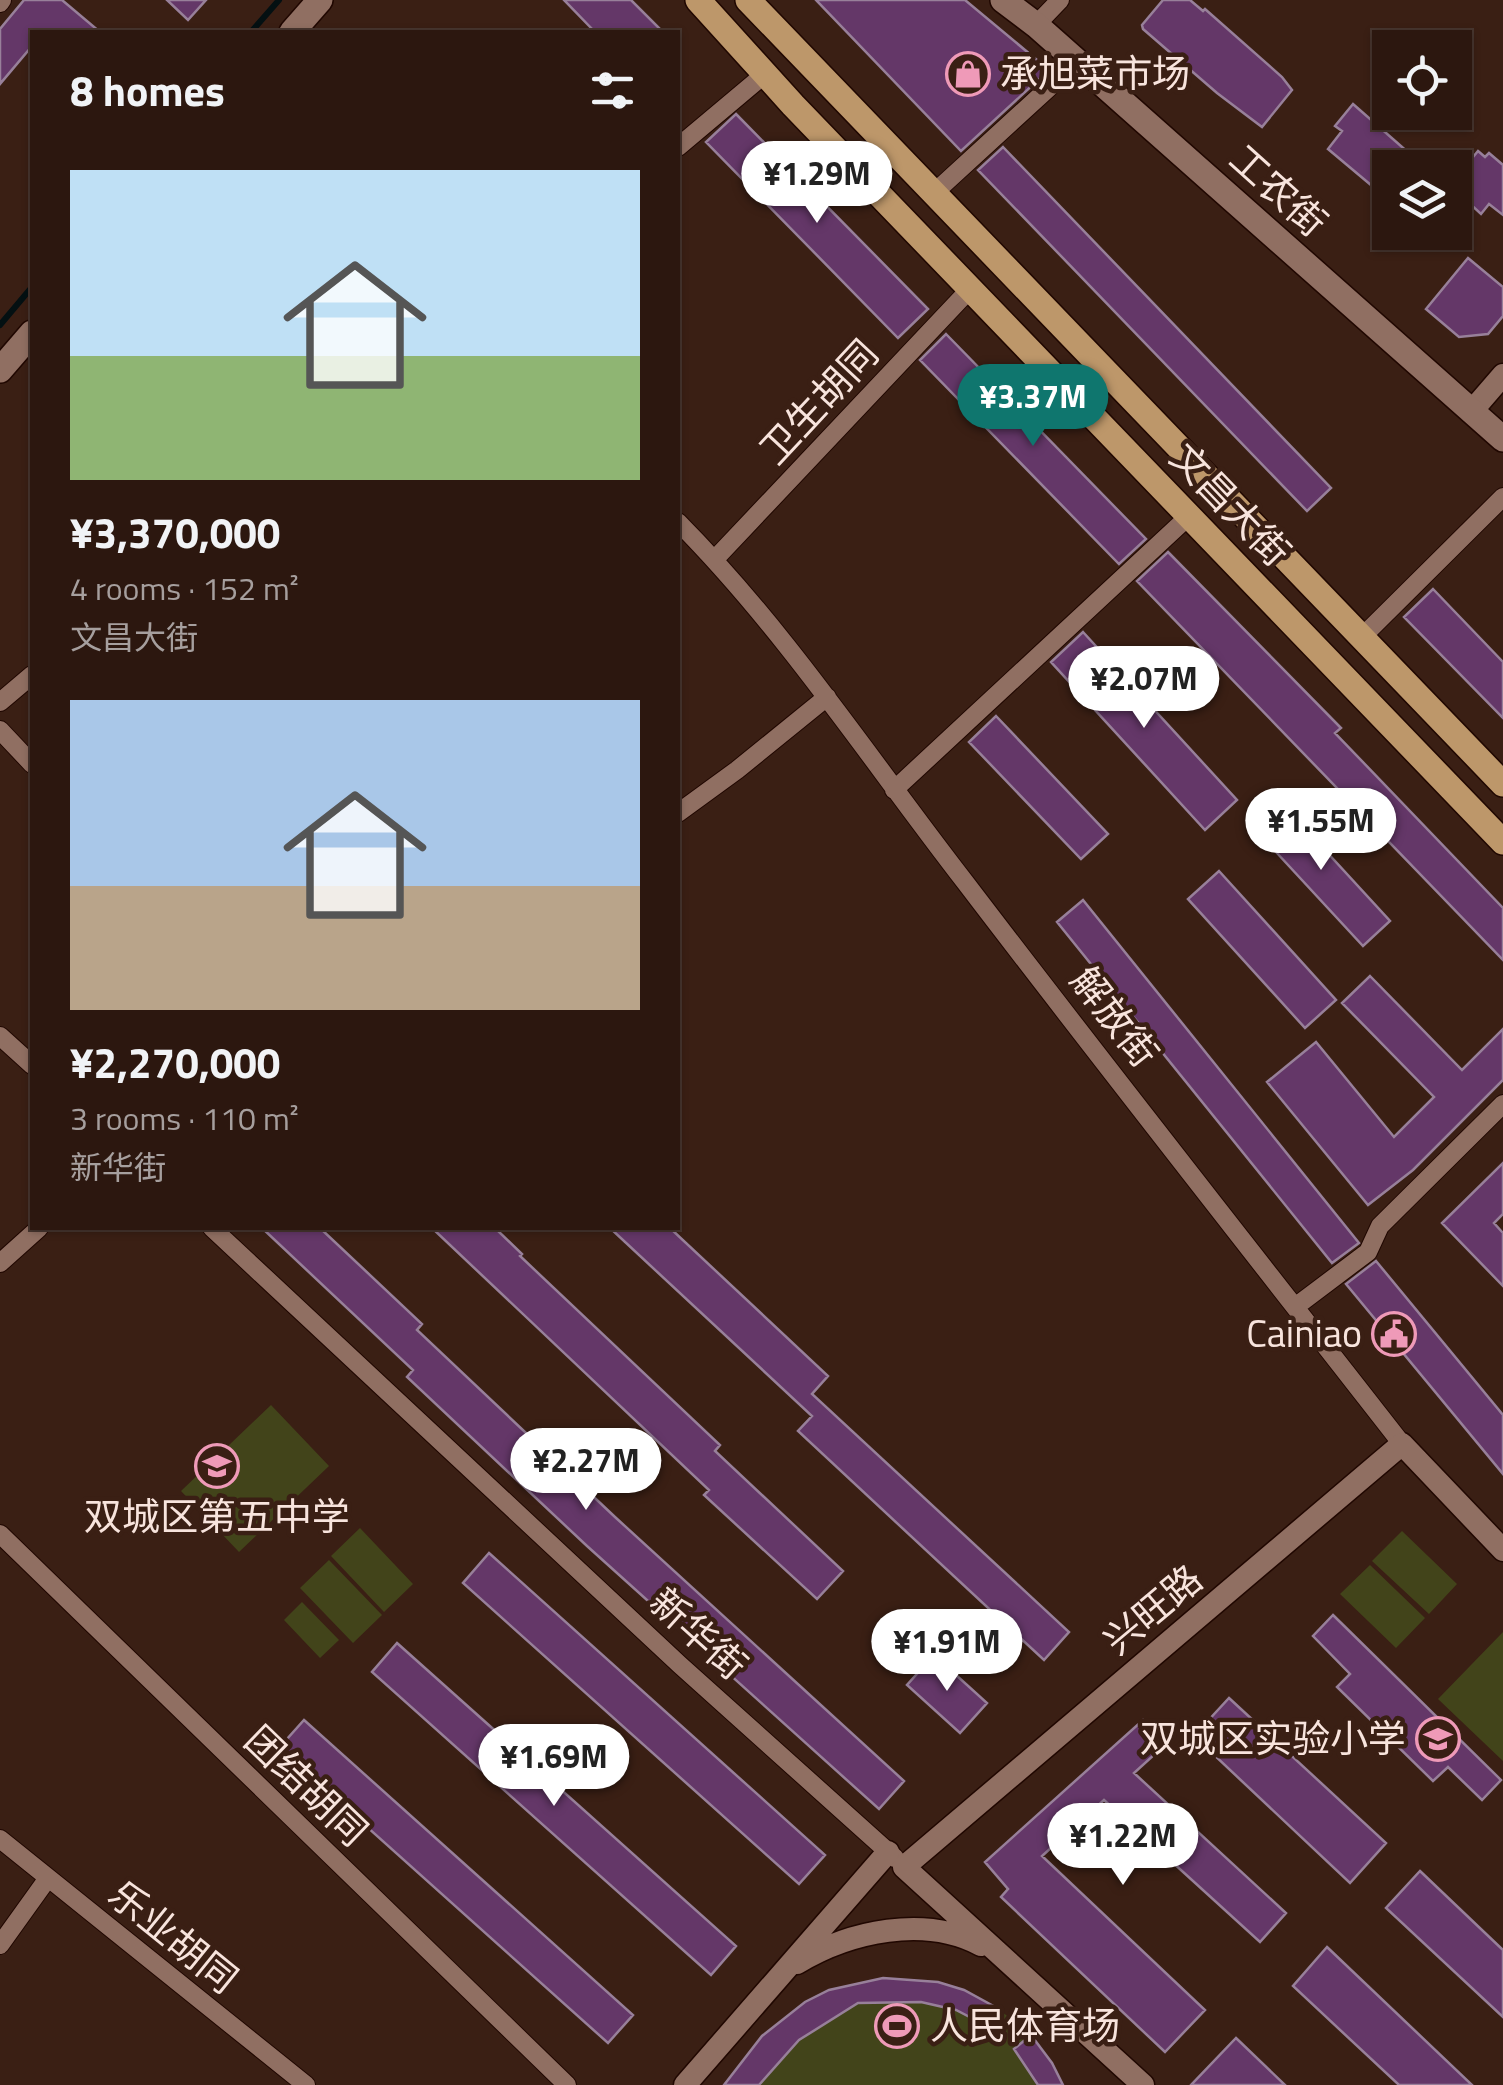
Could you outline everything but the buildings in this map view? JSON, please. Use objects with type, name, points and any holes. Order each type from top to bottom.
[{"type":"main road","points":[[294,30],[320,0]]},
{"type":"main road","name":"文昌大街","points":[[698,0],[793,106],[1503,842]]},
{"type":"main road","points":[[720,0],[793,106]]},
{"type":"main road","name":"文昌大街","points":[[748,0],[1503,784]]},
{"type":"main road","name":"工农街","points":[[1003,0],[1503,439]]},
{"type":"main road","points":[[0,370],[30,335]]},
{"type":"street","points":[[1036,25],[1060,0]]},
{"type":"street","points":[[934,193],[1076,62]]},
{"type":"street","points":[[680,146],[765,74]]},
{"type":"street","name":"卫生胡同","points":[[715,559],[970,289]]},
{"type":"street","points":[[1470,412],[1503,375]]},
{"type":"street","points":[[1362,637],[1503,496]]},
{"type":"street","points":[[894,790],[1189,516]]},
{"type":"street","name":"解放街","points":[[680,524],[715,559],[827,697],[894,790],[1402,1444],[1503,1550]]},
{"type":"street","points":[[0,702],[30,677]]},
{"type":"street","points":[[680,812],[827,697]]},
{"type":"street","points":[[0,730],[30,762]]},
{"type":"street","points":[[0,1036],[30,1063]]},
{"type":"street","points":[[1295,1307],[1368,1252],[1380,1226],[1503,1104]]},
{"type":"street","points":[[0,1263],[37,1230]]},
{"type":"street","name":"新华街","points":[[214,1230],[651,1638],[1143,2085]]},
{"type":"street","name":"兴旺路","points":[[685,2085],[778,1976],[896,1859],[1402,1444]]},
{"type":"street","name":"团结胡同","points":[[0,1534],[567,2085]]},
{"type":"street","name":"乐业胡同","points":[[0,1839],[306,2085]]},
{"type":"street","points":[[0,1945],[48,1878]]},
{"type":"street","points":[[778,1976],[824,1948],[888,1930],[942,1930],[966,1937],[1004,1958]]},
{"type":"green space","points":[[271,1405],[329,1466],[239,1552],[181,1491]]},
{"type":"green space","points":[[360,1528],[413,1584],[384,1612],[331,1556]]},
{"type":"green space","points":[[1402,1531],[1457,1584],[1429,1614],[1372,1561]]},
{"type":"green space","points":[[329,1560],[382,1615],[353,1643],[300,1588]]},
{"type":"green space","points":[[1370,1565],[1425,1618],[1396,1648],[1340,1594]]},
{"type":"green space","points":[[302,1602],[339,1640],[320,1658],[284,1620]]},
{"type":"green space","points":[[1503,1632],[1503,1761],[1438,1699]]},
{"type":"green space","name":"人民体育场","points":[[883,1978],[941,1984],[989,2004],[1030,2037],[1063,2085],[724,2085],[758,2044],[791,2013],[831,1991]]},
{"type":"waterway","points":[[253,30],[279,0]]},
{"type":"waterway","points":[[0,325],[30,289]]},
{"type":"place","name":"承旭菜市场","points":[[968,74]]},
{"type":"place","name":"Cainiao","points":[[1394,1334]]},
{"type":"place","name":"双城区第五中学","points":[[217,1466]]},
{"type":"place","name":"双城区实验小学","points":[[1438,1739]]},
{"type":"place","name":"人民体育场","points":[[897,2026]]}]
